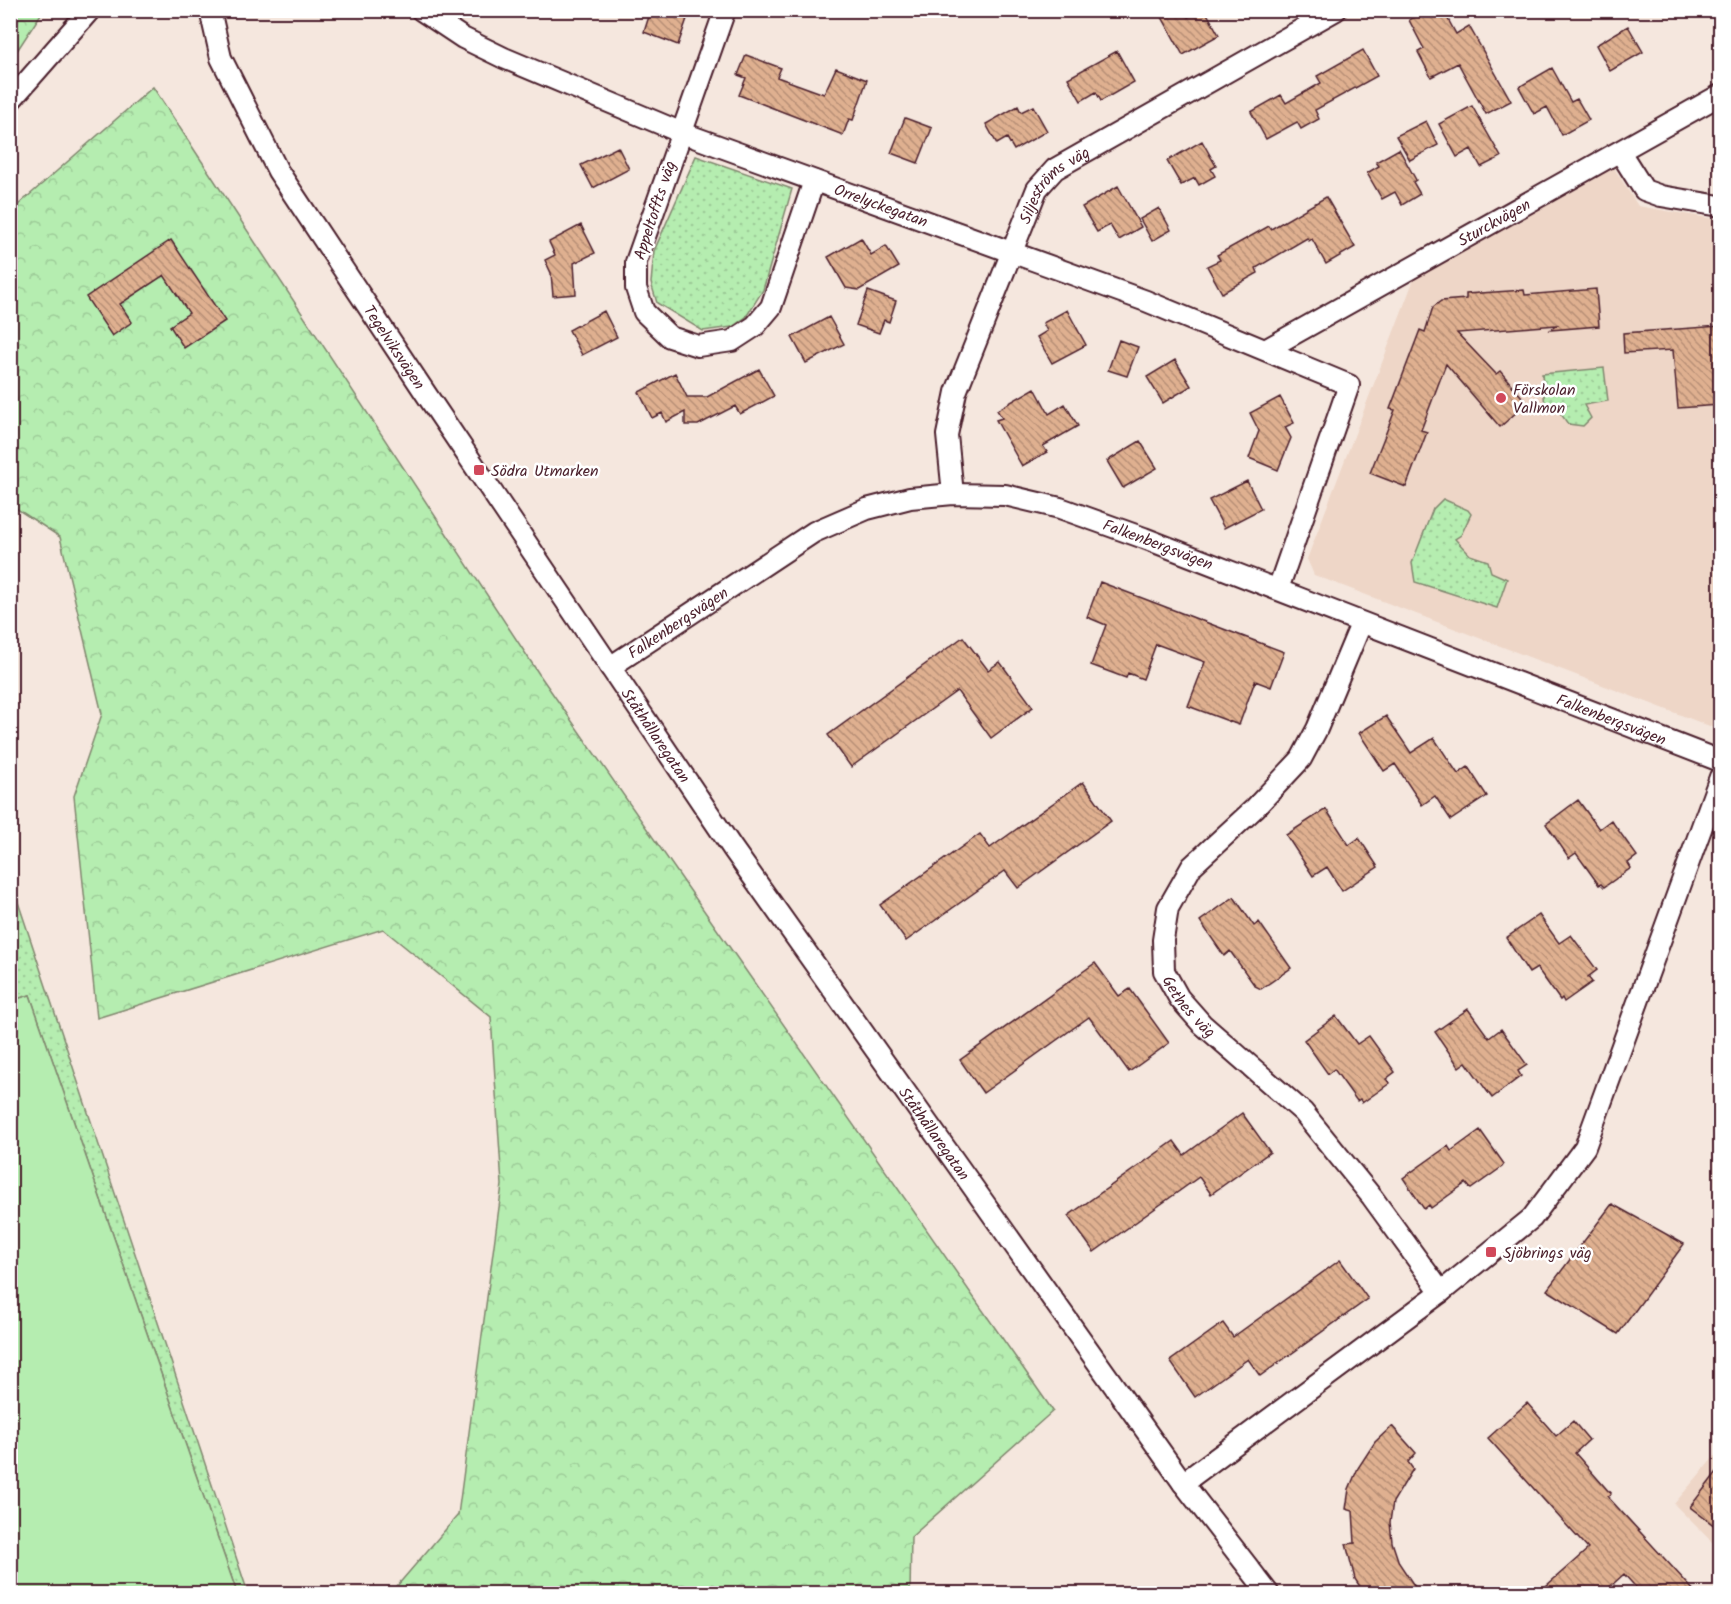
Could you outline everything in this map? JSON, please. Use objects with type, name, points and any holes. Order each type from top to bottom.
[{"type":"street","points":[[10,101],[90,10]]},
{"type":"street","name":"Tegelviksvägen","points":[[210,10],[221,58],[278,171],[609,667]]},
{"type":"street","name":"Orrelyckegatan","points":[[421,10],[463,38],[504,58],[680,132],[1146,301],[1349,385],[1278,589]]},
{"type":"street","name":"Appeltoffts väg","points":[[725,10],[680,132],[636,262],[636,288],[644,312],[670,337],[698,346],[732,341],[755,326],[771,307],[814,181]]},
{"type":"street","name":"Siljeströms väg","points":[[953,494],[947,435],[956,392],[1037,189],[1055,169],[1336,10]]},
{"type":"street","name":"Sturckvägen","points":[[1267,350],[1720,95]]},
{"type":"street","points":[[1620,152],[1644,190],[1661,196],[1720,206]]},
{"type":"street","name":"Falkenbergsvägen","points":[[609,667],[814,532],[867,509],[910,498],[953,494],[1005,495],[1060,508],[1278,589],[1361,624],[1720,761]]},
{"type":"street","name":"Gethes väg","points":[[1361,624],[1317,729],[1301,759],[1255,808],[1192,866],[1168,908],[1163,940],[1164,971],[1179,998],[1202,1024],[1303,1112],[1372,1197],[1441,1292]]},
{"type":"street","name":"Ståthållaregatan","points":[[609,667],[733,849],[1184,1483],[1269,1593]]},
{"type":"street","points":[[1184,1483],[1441,1292],[1532,1218],[1585,1147],[1720,777]]},
{"type":"shaded area","points":[[1614,168],[1638,206],[1720,220],[1720,730],[1314,575],[1307,559],[1414,279]]},
{"type":"shaded area","points":[[1720,1450],[1720,1550],[1674,1504]]},
{"type":"green space","points":[[10,11],[43,11],[11,60]]},
{"type":"green space","points":[[153,87],[539,674],[1053,1411],[911,1537],[910,1593],[391,1593],[458,1515],[502,1185],[491,1017],[383,929],[97,1018],[74,796],[102,714],[60,537],[11,505],[10,212]]},
{"type":"green space","points":[[696,156],[792,189],[763,290],[746,317],[732,327],[703,331],[657,303],[651,283],[654,251]]},
{"type":"green space","points":[[1604,368],[1608,401],[1584,405],[1591,418],[1583,426],[1568,424],[1561,414],[1567,405],[1545,406],[1542,374]]},
{"type":"green space","points":[[1443,499],[1468,510],[1471,514],[1461,535],[1455,539],[1470,555],[1488,561],[1491,572],[1507,579],[1497,608],[1415,582],[1412,563],[1433,509]]},
{"type":"green space","points":[[10,878],[248,1593],[237,1593],[30,995],[11,1001]]},
{"type":"green space","points":[[30,995],[237,1593],[11,1593],[10,1001]]},
{"type":"building","points":[[651,10],[690,10],[678,45],[644,32]]},
{"type":"building","points":[[1173,10],[1184,10],[1188,17],[1205,10],[1219,35],[1183,55],[1162,17]]},
{"type":"building","points":[[1428,10],[1443,10],[1456,34],[1469,26],[1511,101],[1486,114],[1458,63],[1431,77],[1418,52],[1424,49],[1409,20]]},
{"type":"building","points":[[1628,26],[1643,52],[1610,71],[1596,45]]},
{"type":"building","points":[[1363,50],[1377,76],[1315,110],[1319,119],[1301,129],[1297,122],[1266,139],[1251,112],[1281,95],[1286,103],[1321,83],[1317,76]]},
{"type":"building","points":[[1117,51],[1134,82],[1101,101],[1096,92],[1081,101],[1068,78]]},
{"type":"building","points":[[746,55],[781,68],[777,77],[824,94],[836,68],[867,80],[853,120],[849,119],[843,135],[739,95],[746,78],[738,75]]},
{"type":"building","points":[[1552,68],[1571,102],[1577,99],[1589,120],[1562,135],[1547,107],[1534,114],[1519,87]]},
{"type":"building","points":[[1018,106],[1021,112],[1033,106],[1047,131],[1014,150],[1007,138],[997,144],[986,124]]},
{"type":"building","points":[[1472,106],[1501,157],[1481,167],[1471,149],[1457,157],[1439,124]]},
{"type":"building","points":[[905,118],[932,128],[918,163],[891,153]]},
{"type":"building","points":[[1426,121],[1438,145],[1410,160],[1396,136]]},
{"type":"building","points":[[1202,141],[1216,166],[1211,169],[1215,176],[1199,185],[1195,178],[1181,185],[1167,161]]},
{"type":"building","points":[[618,147],[629,169],[593,188],[581,165]]},
{"type":"building","points":[[1399,149],[1416,180],[1413,182],[1420,194],[1402,205],[1395,192],[1382,199],[1367,173],[1379,166],[1376,162]]},
{"type":"building","points":[[1118,186],[1141,227],[1119,240],[1110,225],[1097,232],[1082,207]]},
{"type":"building","points":[[1326,197],[1355,247],[1326,264],[1312,239],[1309,241],[1307,238],[1256,268],[1258,273],[1222,293],[1207,266],[1220,260],[1217,255],[1269,226],[1271,229]]},
{"type":"building","points":[[1159,208],[1171,230],[1152,241],[1140,219]]},
{"type":"building","points":[[581,225],[595,253],[574,263],[576,294],[553,296],[551,273],[545,260],[555,255],[549,242]]},
{"type":"building","points":[[861,238],[871,255],[886,246],[899,267],[859,290],[846,288],[828,257]]},
{"type":"building","points":[[171,240],[225,321],[184,348],[170,326],[189,313],[164,275],[120,304],[132,322],[112,336],[86,297]]},
{"type":"building","points":[[1596,289],[1599,326],[1550,330],[1557,325],[1457,333],[1496,374],[1500,371],[1527,403],[1500,427],[1446,364],[1421,430],[1427,432],[1406,487],[1370,473],[1395,410],[1390,409],[1420,330],[1425,332],[1433,307],[1441,301],[1466,299],[1466,294],[1524,290],[1525,295]]},
{"type":"building","points":[[868,291],[896,301],[889,322],[884,320],[879,333],[856,325]]},
{"type":"building","points":[[1067,310],[1086,345],[1052,363],[1037,337],[1047,331],[1043,323]]},
{"type":"building","points":[[604,311],[617,337],[582,355],[569,330]]},
{"type":"building","points":[[829,317],[844,344],[806,363],[792,337]]},
{"type":"building","points":[[1720,326],[1720,405],[1678,408],[1673,350],[1624,353],[1623,333]]},
{"type":"building","points":[[1119,340],[1138,347],[1127,376],[1108,370]]},
{"type":"building","points":[[1175,360],[1191,386],[1163,403],[1147,377]]},
{"type":"building","points":[[759,369],[774,396],[740,414],[735,406],[698,425],[685,425],[685,412],[666,422],[662,413],[652,418],[639,392],[675,373],[687,397],[707,397]]},
{"type":"building","points":[[1035,388],[1049,414],[1065,404],[1078,426],[1043,446],[1047,452],[1022,466],[996,420],[1002,418],[997,410]]},
{"type":"building","points":[[1280,397],[1294,423],[1285,427],[1291,438],[1278,470],[1249,458],[1259,431],[1250,413]]},
{"type":"building","points":[[1140,441],[1157,468],[1123,488],[1107,461]]},
{"type":"building","points":[[1247,481],[1261,509],[1224,528],[1209,500]]},
{"type":"building","points":[[1100,582],[1284,652],[1271,687],[1255,681],[1239,725],[1188,706],[1205,662],[1156,644],[1143,679],[1128,673],[1126,678],[1091,665],[1106,625],[1087,617]]},
{"type":"building","points":[[963,637],[988,670],[1000,662],[1033,707],[991,738],[957,691],[851,767],[828,735]]},
{"type":"building","points":[[1386,716],[1411,753],[1434,738],[1458,774],[1468,767],[1487,796],[1451,820],[1435,796],[1422,805],[1395,764],[1384,771],[1359,733]]},
{"type":"building","points":[[1083,782],[1111,821],[1018,888],[1005,871],[906,941],[880,905],[980,834],[990,848]]},
{"type":"building","points":[[1578,800],[1599,829],[1611,820],[1637,856],[1628,863],[1631,868],[1604,887],[1599,885],[1576,853],[1569,858],[1546,824]]},
{"type":"building","points":[[1326,809],[1349,845],[1359,838],[1378,867],[1342,891],[1327,867],[1313,876],[1286,835]]},
{"type":"building","points":[[1234,897],[1254,926],[1259,922],[1291,968],[1261,989],[1255,986],[1230,951],[1224,956],[1200,921]]},
{"type":"building","points":[[1539,915],[1559,943],[1571,935],[1597,970],[1588,977],[1592,982],[1564,1002],[1562,998],[1560,1000],[1537,968],[1529,973],[1506,938]]},
{"type":"building","points":[[1095,963],[1119,996],[1130,989],[1169,1043],[1129,1072],[1089,1017],[983,1093],[960,1060]]},
{"type":"building","points":[[1468,1009],[1489,1038],[1501,1029],[1527,1065],[1518,1071],[1521,1076],[1492,1098],[1466,1062],[1459,1067],[1435,1032]]},
{"type":"building","points":[[1336,1016],[1357,1044],[1369,1036],[1395,1072],[1386,1079],[1390,1083],[1362,1103],[1360,1099],[1357,1101],[1334,1069],[1328,1074],[1304,1040]]},
{"type":"building","points":[[1242,1113],[1270,1152],[1211,1194],[1199,1177],[1094,1252],[1068,1216],[1174,1141],[1184,1155]]},
{"type":"building","points":[[1480,1130],[1504,1164],[1502,1167],[1471,1189],[1466,1183],[1431,1208],[1429,1205],[1424,1209],[1403,1178],[1448,1146],[1451,1151]]},
{"type":"building","points":[[1612,1204],[1684,1244],[1618,1334],[1547,1290]]},
{"type":"building","points":[[1340,1260],[1368,1299],[1260,1376],[1248,1359],[1195,1397],[1170,1361],[1223,1323],[1233,1337]]},
{"type":"building","points":[[1527,1403],[1556,1436],[1573,1421],[1589,1440],[1575,1453],[1611,1494],[1608,1497],[1696,1593],[1641,1593],[1624,1574],[1603,1593],[1538,1593],[1588,1549],[1488,1438]]},
{"type":"building","points":[[1392,1426],[1416,1453],[1408,1462],[1413,1469],[1393,1502],[1390,1522],[1392,1542],[1399,1563],[1419,1593],[1364,1593],[1355,1579],[1346,1544],[1355,1543],[1353,1511],[1346,1509],[1349,1489],[1358,1468],[1375,1442]]},
{"type":"building","points":[[1720,1468],[1720,1530],[1690,1507]]},
{"type":"place","name":"Förskolan Vallmon","points":[[1501,398]]},
{"type":"place","name":"Södra Utmarken","points":[[479,470]]},
{"type":"place","name":"Sjöbrings väg","points":[[1491,1252]]}]
